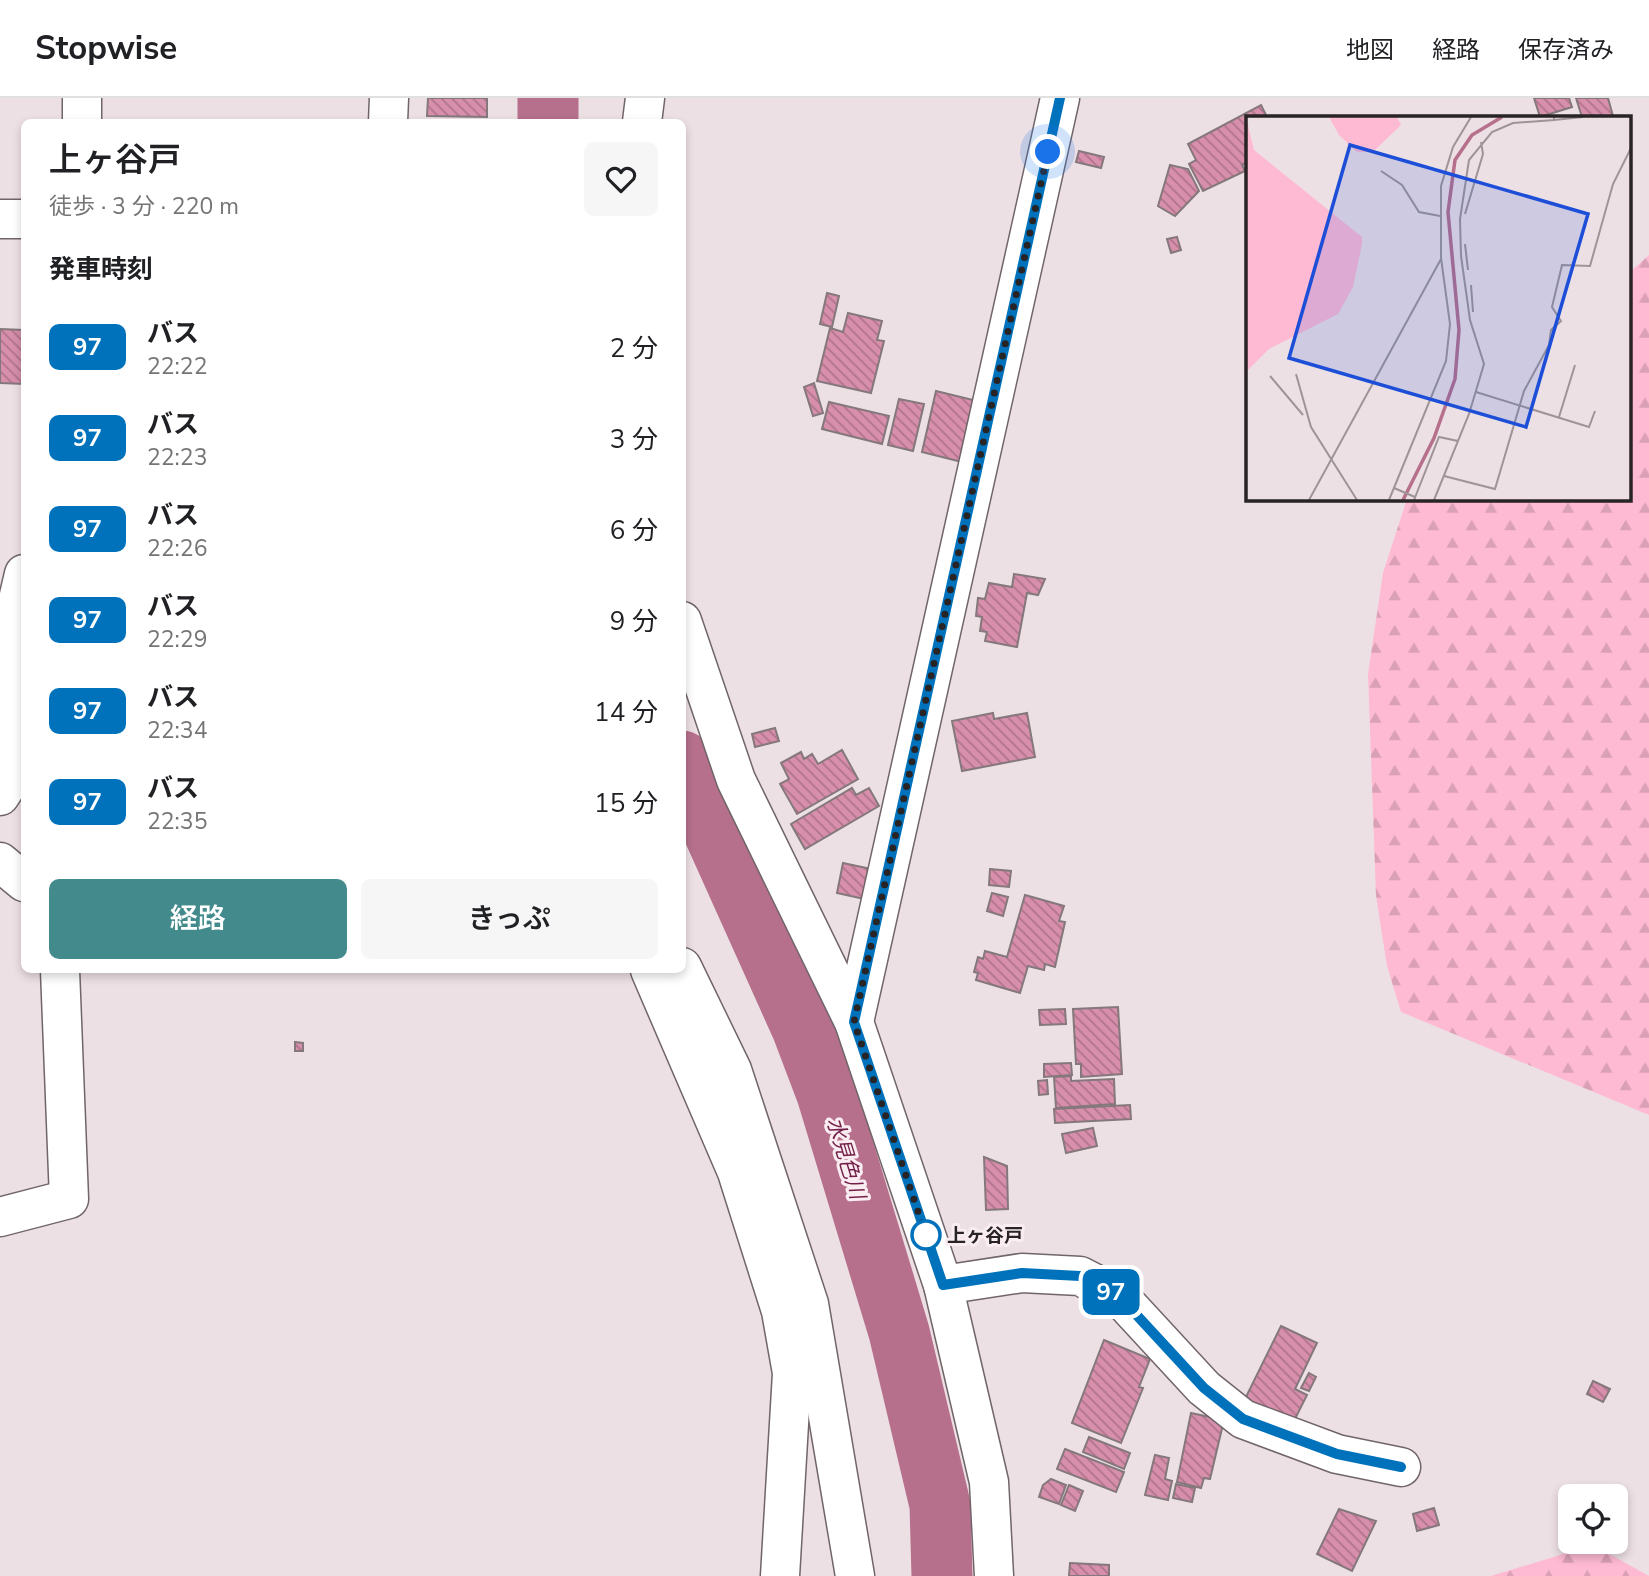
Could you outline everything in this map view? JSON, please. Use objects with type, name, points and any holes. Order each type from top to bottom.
[{"type":"street","points":[[82,98],[82,119]]},
{"type":"street","points":[[388,119],[389,98]]},
{"type":"street","points":[[642,119],[645,98]]},
{"type":"street","points":[[854,1022],[1060,98]]},
{"type":"street","points":[[0,219],[21,219]]},
{"type":"street","points":[[0,796],[19,765],[3,664],[21,587]]},
{"type":"street","points":[[686,633],[736,780],[854,1022],[943,1285],[989,1482],[994,1576]]},
{"type":"street","points":[[0,862],[21,880]]},
{"type":"street","points":[[0,1217],[69,1199],[60,973]]},
{"type":"street","points":[[651,973],[737,1172],[781,1311],[792,1373],[780,1576]]},
{"type":"street","points":[[685,973],[732,1070],[809,1304],[855,1576]]},
{"type":"street","points":[[943,1285],[1022,1273],[1080,1276],[1119,1296],[1204,1388],[1243,1419],[1337,1454],[1401,1467]]},
{"type":"green space","points":[[1649,255],[1649,1115],[1401,1012],[1387,966],[1376,896],[1368,674],[1383,573],[1407,500],[1632,500],[1632,270]]},
{"type":"green space","points":[[1563,1554],[1609,1554],[1649,1576],[1491,1576]]},
{"type":"building","points":[[428,98],[487,98],[487,117],[427,116]]},
{"type":"building","points":[[1534,98],[1569,98],[1572,107],[1540,116]]},
{"type":"building","points":[[1576,98],[1608,98],[1613,116],[1582,116]]},
{"type":"building","points":[[1261,105],[1266,116],[1246,116],[1246,163],[1242,165],[1245,171],[1203,191],[1189,164],[1196,160],[1188,144]]},
{"type":"building","points":[[1079,151],[1104,157],[1101,168],[1076,162]]},
{"type":"building","points":[[1170,165],[1188,169],[1199,191],[1175,216],[1158,206]]},
{"type":"building","points":[[1177,237],[1181,250],[1171,253],[1167,239]]},
{"type":"building","points":[[827,293],[839,296],[832,327],[820,324]]},
{"type":"building","points":[[848,313],[882,321],[877,340],[884,341],[871,393],[817,381],[830,328],[843,332]]},
{"type":"building","points":[[0,329],[21,330],[21,384],[0,383]]},
{"type":"building","points":[[814,383],[823,413],[813,416],[804,387]]},
{"type":"building","points":[[936,391],[977,401],[962,462],[922,452]]},
{"type":"building","points":[[899,399],[924,404],[913,451],[888,445]]},
{"type":"building","points":[[829,402],[889,416],[882,444],[822,429]]},
{"type":"building","points":[[1014,574],[1045,579],[1038,595],[1027,593],[1017,647],[985,641],[987,632],[980,631],[982,617],[976,616],[978,598],[985,599],[989,583],[1012,587]]},
{"type":"building","points":[[993,713],[994,719],[1027,713],[1035,757],[962,771],[952,721]]},
{"type":"building","points":[[775,728],[779,741],[755,747],[752,734]]},
{"type":"building","points":[[842,750],[858,779],[797,814],[780,784],[789,779],[781,763],[801,752],[804,759],[812,754],[818,764]]},
{"type":"building","points":[[852,788],[856,795],[869,788],[879,806],[805,849],[791,824]]},
{"type":"building","points":[[843,863],[876,870],[869,900],[837,893]]},
{"type":"building","points":[[990,869],[1011,871],[1009,887],[989,885]]},
{"type":"building","points":[[992,893],[1008,897],[1003,916],[987,911]]},
{"type":"building","points":[[1025,895],[1064,906],[1059,921],[1065,922],[1055,967],[1045,964],[1044,970],[1028,966],[1020,993],[976,980],[978,973],[974,972],[978,957],[983,959],[985,951],[1007,957]]},
{"type":"building","points":[[1118,1007],[1122,1074],[1081,1077],[1081,1064],[1076,1064],[1073,1009]]},
{"type":"building","points":[[1065,1009],[1066,1024],[1040,1025],[1039,1010]]},
{"type":"building","points":[[295,1042],[303,1043],[303,1051],[295,1051]]},
{"type":"building","points":[[1071,1063],[1072,1075],[1044,1077],[1044,1064]]},
{"type":"building","points":[[1071,1076],[1071,1081],[1114,1079],[1115,1104],[1056,1108],[1054,1077]]},
{"type":"building","points":[[1047,1080],[1048,1094],[1039,1095],[1038,1081]]},
{"type":"building","points":[[1130,1105],[1131,1119],[1055,1123],[1054,1109]]},
{"type":"building","points":[[1093,1128],[1097,1146],[1066,1153],[1062,1134]]},
{"type":"building","points":[[984,1157],[1007,1166],[1008,1209],[986,1210]]},
{"type":"building","points":[[1281,1326],[1317,1343],[1295,1389],[1307,1395],[1288,1433],[1240,1409]]},
{"type":"building","points":[[1104,1340],[1150,1359],[1139,1387],[1143,1388],[1121,1443],[1072,1423]]},
{"type":"building","points":[[1309,1373],[1316,1377],[1309,1391],[1301,1388]]},
{"type":"building","points":[[1593,1381],[1610,1389],[1603,1402],[1587,1394]]},
{"type":"building","points":[[1191,1413],[1224,1420],[1210,1479],[1204,1478],[1201,1488],[1177,1482]]},
{"type":"building","points":[[1089,1437],[1130,1453],[1124,1469],[1083,1452]]},
{"type":"building","points":[[1065,1449],[1124,1472],[1116,1492],[1057,1469]]},
{"type":"building","points":[[1155,1455],[1169,1458],[1165,1479],[1172,1481],[1168,1500],[1145,1495]]},
{"type":"building","points":[[1051,1479],[1066,1485],[1059,1504],[1039,1497],[1043,1485]]},
{"type":"building","points":[[1176,1484],[1195,1488],[1192,1502],[1173,1498]]},
{"type":"building","points":[[1069,1485],[1083,1491],[1075,1511],[1061,1505]]},
{"type":"building","points":[[1434,1508],[1439,1525],[1417,1531],[1413,1514]]},
{"type":"building","points":[[1339,1509],[1376,1521],[1352,1571],[1317,1554]]},
{"type":"building","points":[[1070,1563],[1109,1565],[1109,1576],[1069,1576]]},
{"type":"waterway","name":"水見色川","points":[[548,98],[548,119]]},
{"type":"waterway","name":"水見色川","points":[[686,770],[802,1028],[827,1094],[899,1332],[940,1505],[942,1576]]},
{"type":"bus line","name":"97","points":[[1060,98],[854,1022],[943,1285],[1022,1273],[1080,1276],[1119,1296],[1204,1388],[1243,1419],[1337,1454],[1401,1467]]},
{"type":"place","name":"上ヶ谷戸","points":[[926,1235]]},
{"type":"route","points":[[926,1235],[854,1022],[1048,152]]}]
